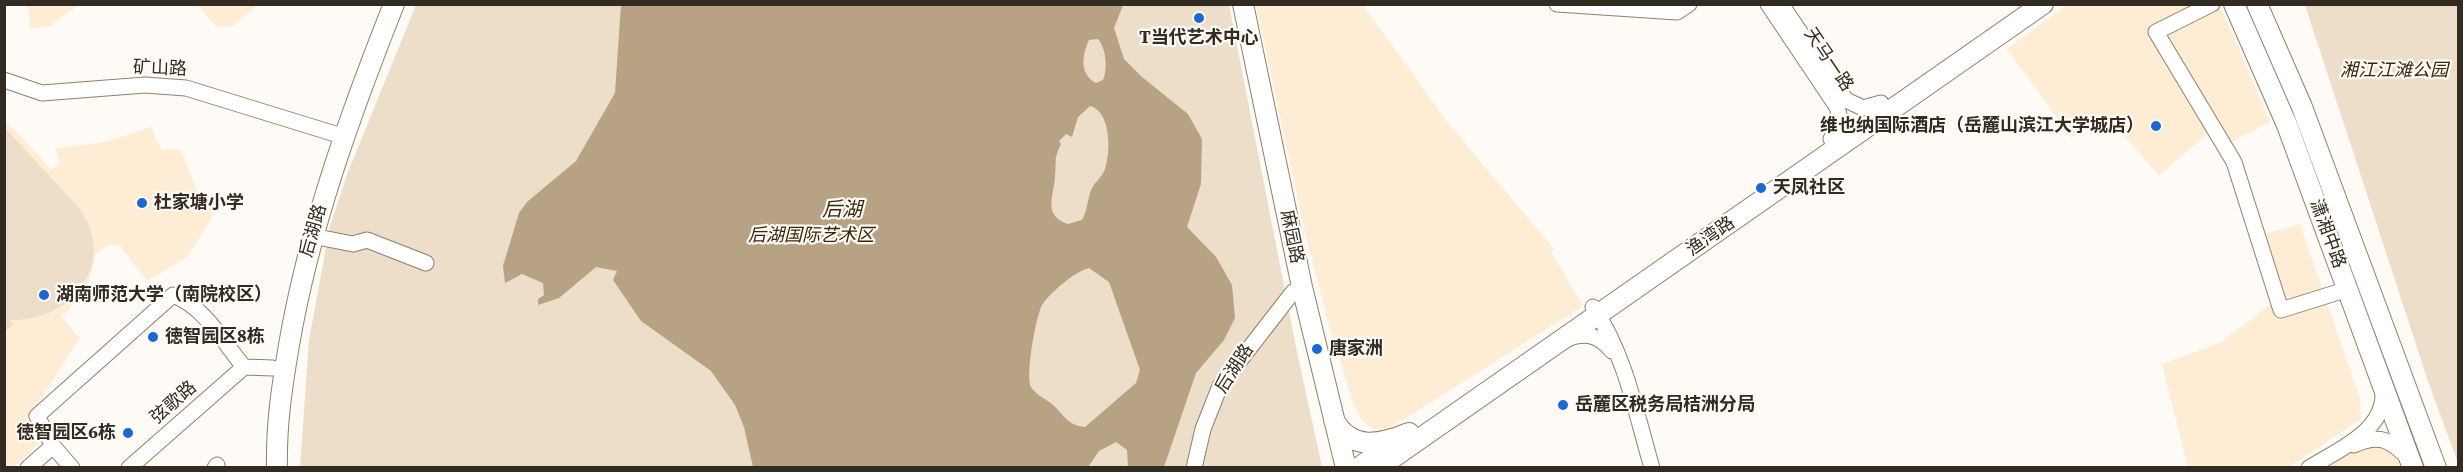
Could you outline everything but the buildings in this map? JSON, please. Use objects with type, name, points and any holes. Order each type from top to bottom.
[{"type":"main road","name":"后湖路","points":[[277,468],[276,438],[282,374],[312,236],[339,139],[382,4]]},
{"type":"main road","name":"后湖路","points":[[267,468],[266,444],[273,368],[284,299],[309,212],[394,4]]},
{"type":"main road","name":"麻园路","points":[[1233,4],[1267,179],[1346,468]]},
{"type":"main road","name":"麻园路","points":[[1243,4],[1335,468]]},
{"type":"main road","name":"渔湾路","points":[[1358,468],[1592,313],[2020,4]]},
{"type":"main road","name":"渔湾路","points":[[1378,468],[1559,343],[1592,313],[1630,294],[2043,4]]},
{"type":"main road","name":"潇湘中路","points":[[2234,4],[2283,114],[2412,464]]},
{"type":"main road","name":"潇湘中路","points":[[2257,4],[2302,107],[2436,468]]},
{"type":"main road","points":[[1333,418],[1346,436],[1362,443],[1382,443],[1409,433]]},
{"type":"main road","points":[[1383,468],[1400,453]]},
{"type":"street","points":[[1557,4],[1677,12],[1689,4]]},
{"type":"street","name":"天马一路","points":[[1768,4],[1837,107],[1840,122],[1831,139]]},
{"type":"street","name":"天马一路","points":[[1781,4],[1846,100],[1863,108],[1881,103]]},
{"type":"street","points":[[2212,4],[2156,32],[2234,162],[2281,310],[2348,289]]},
{"type":"street","name":"矿山路","points":[[4,80],[42,93],[145,85],[186,88],[339,139]]},
{"type":"street","name":"矿山路","points":[[4,86],[30,96],[53,98],[154,90],[186,93],[339,139]]},
{"type":"street","points":[[312,236],[353,244],[367,240],[426,263]]},
{"type":"street","name":"后湖路","points":[[1194,468],[1203,429],[1220,386],[1298,289]]},
{"type":"street","points":[[1630,294],[1615,312],[1612,331],[1614,349],[1647,468]]},
{"type":"street","points":[[72,468],[53,446],[37,417],[173,295],[188,301],[199,311],[244,368],[273,368]]},
{"type":"street","points":[[1592,313],[1614,349],[1652,468]]},
{"type":"street","points":[[1559,343],[1587,334],[1600,338],[1614,349]]},
{"type":"street","name":"弦歌路","points":[[129,468],[244,368]]},
{"type":"street","points":[[2309,468],[2376,421],[2384,406],[2383,384]]},
{"type":"street","points":[[2319,468],[2352,446],[2372,438],[2388,442],[2412,464]]},
{"type":"street","points":[[28,468],[53,446]]},
{"type":"shaded area","points":[[25,5],[78,5],[50,26],[30,29],[29,9]]},
{"type":"shaded area","points":[[197,5],[258,5],[233,26],[217,27]]},
{"type":"shaded area","points":[[1256,5],[1363,5],[1448,123],[1554,249],[1551,252],[1583,306],[1390,428],[1373,429],[1362,420],[1354,406],[1328,322],[1304,228]]},
{"type":"shaded area","points":[[2067,5],[2220,5],[2270,122],[2220,148],[2212,130],[2159,175],[2104,113],[2072,138],[2007,49]]},
{"type":"shaded area","points":[[4,119],[52,170],[60,163],[55,149],[105,142],[151,127],[161,150],[176,149],[182,152],[200,198],[216,208],[187,257],[147,281],[120,246],[108,245],[96,254],[86,291],[61,317],[80,338],[25,422],[42,441],[13,468],[4,467]]},
{"type":"shaded area","points":[[2300,224],[2360,399],[2361,419],[2289,467],[2188,467],[2162,364],[2220,343],[2276,300],[2255,237]]},
{"type":"shaded area","points":[[2380,445],[2397,456],[2400,467],[2327,468],[2354,450]]},
{"type":"green space","name":"后湖国际艺术区","points":[[416,5],[1229,5],[1297,352],[1322,467],[300,468],[309,340],[330,226],[348,172]]},
{"type":"green space","name":"湘江江滩公园","points":[[2305,5],[2458,5],[2458,463],[2429,384]]},
{"type":"green space","points":[[5,128],[80,209],[90,230],[94,250],[91,269],[82,286],[69,300],[52,311],[32,318],[10,320],[13,324],[5,332]]},
{"type":"water","name":"后湖","points":[[621,5],[1123,5],[1114,28],[1124,59],[1142,77],[1188,114],[1202,139],[1201,184],[1187,227],[1216,257],[1232,285],[1235,318],[1224,340],[1196,373],[1164,467],[1128,467],[1127,450],[1116,442],[1099,451],[1088,467],[753,467],[744,427],[735,405],[711,371],[641,321],[613,280],[617,271],[596,267],[559,298],[538,305],[538,299],[544,295],[543,283],[522,274],[505,283],[503,266],[519,213],[527,202],[576,161],[615,93]],"holes":[[[1098,39],[1103,48],[1106,65],[1103,80],[1096,83],[1084,69],[1084,58],[1089,40]],[[1090,106],[1097,109],[1106,124],[1108,153],[1105,169],[1091,190],[1082,220],[1068,224],[1055,216],[1051,204],[1056,157],[1061,144],[1059,141],[1066,134],[1072,137],[1078,117]],[[1089,268],[1109,282],[1140,370],[1136,383],[1085,427],[1070,422],[1036,392],[1031,387],[1029,371],[1034,333],[1042,305],[1063,283]]]},
{"type":"place","name":"T当代艺术中心","points":[[1199,18]]},
{"type":"place","name":"维也纳国际酒店（岳麓山滨江大学城店）","points":[[2156,126]]},
{"type":"place","name":"天凤社区","points":[[1761,188]]},
{"type":"place","name":"杜家塘小学","points":[[142,203]]},
{"type":"place","name":"湖南师范大学（南院校区）","points":[[44,295]]},
{"type":"place","name":"徳智园区8栋","points":[[153,337]]},
{"type":"place","name":"唐家洲","points":[[1317,349]]},
{"type":"place","name":"岳麓区税务局桔洲分局","points":[[1563,405]]},
{"type":"place","name":"徳智园区6栋","points":[[128,433]]}]
